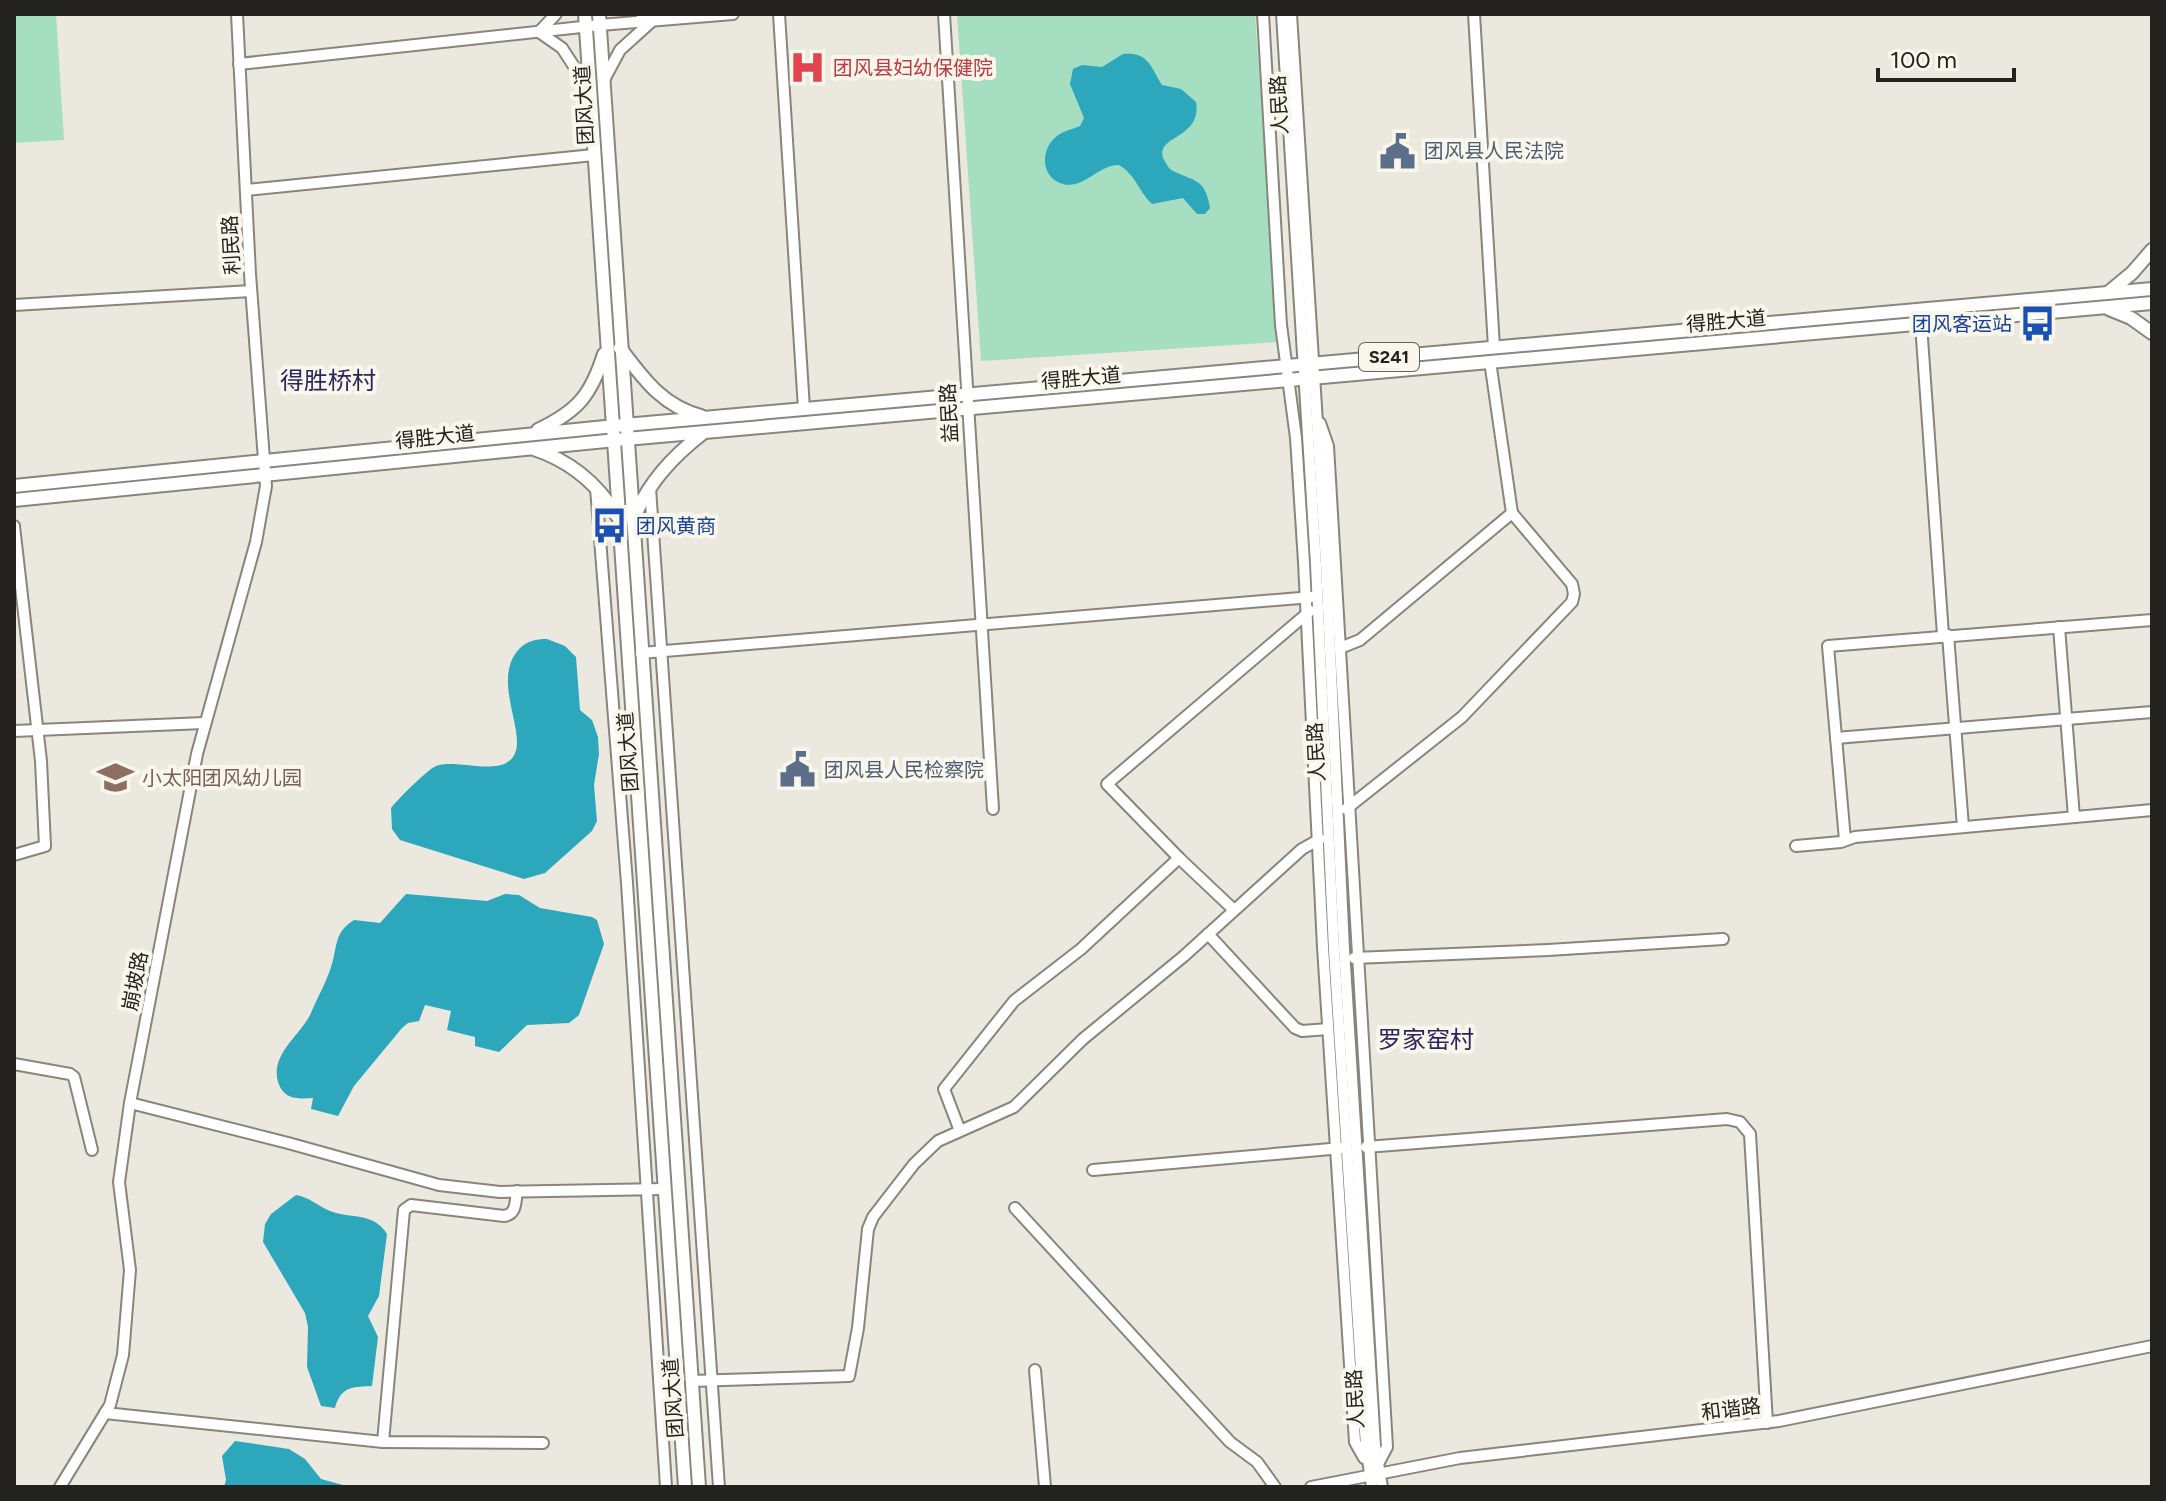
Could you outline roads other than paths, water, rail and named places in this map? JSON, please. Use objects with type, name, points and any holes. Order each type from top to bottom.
[{"type":"main road","name":"团风大道","points":[[592,20],[603,81],[620,348],[618,425]]},
{"type":"main road","name":"团风大道","points":[[592,20],[590,91],[606,347],[632,523],[699,1487]]},
{"type":"main road","points":[[2108,293],[2132,273],[2152,250]]},
{"type":"main road","name":"得胜大道","points":[[14,500],[619,439],[1288,379],[1308,371],[1494,347],[2152,289]]},
{"type":"main road","name":"得胜大道","points":[[14,486],[618,425],[1286,366],[1308,371],[1490,361],[2152,303]]},
{"type":"main road","points":[[2102,307],[2131,318],[2152,333]]},
{"type":"main road","points":[[529,434],[581,403],[595,381],[606,347]]},
{"type":"main road","points":[[620,348],[663,398],[680,409],[708,417]]},
{"type":"main road","points":[[632,523],[650,488],[669,462],[704,432]]},
{"type":"main road","name":"团风大道","points":[[619,439],[618,519],[685,1487]]},
{"type":"main road","points":[[531,448],[566,464],[596,488],[618,519]]},
{"type":"street","name":"利民路","points":[[237,14],[251,291],[265,475]]},
{"type":"street","points":[[539,32],[556,14]]},
{"type":"street","points":[[641,14],[652,21]]},
{"type":"street","points":[[239,64],[539,32],[592,20],[652,21],[733,14]]},
{"type":"street","points":[[779,14],[804,409]]},
{"type":"street","name":"益民路","points":[[944,14],[993,809]]},
{"type":"street","points":[[1234,910],[1107,784],[1307,614],[1314,599],[1281,325],[1263,14]]},
{"type":"street","name":"人民路","points":[[1282,14],[1308,371],[1316,411],[1344,959],[1347,1148]]},
{"type":"street","name":"人民路","points":[[1291,14],[1308,371],[1314,599],[1347,1148],[1374,1473],[1382,1487]]},
{"type":"street","points":[[1474,14],[1494,347]]},
{"type":"street","points":[[603,81],[620,50],[652,21]]},
{"type":"street","points":[[539,32],[562,48],[590,91]]},
{"type":"street","points":[[246,190],[594,155]]},
{"type":"street","points":[[14,305],[251,291]]},
{"type":"street","points":[[1921,324],[1963,827]]},
{"type":"street","points":[[1337,816],[1462,717],[1572,602],[1572,584],[1512,513],[1490,361]]},
{"type":"street","points":[[1316,411],[1328,446],[1387,1447],[1374,1473]]},
{"type":"street","name":"崩坡路","points":[[60,1487],[105,1413],[116,1389],[123,1355],[131,1283],[119,1182],[130,1103],[204,723],[256,542],[263,510],[265,475]]},
{"type":"street","points":[[596,488],[627,883],[666,1487]]},
{"type":"street","points":[[650,488],[719,1487]]},
{"type":"street","points":[[1340,648],[1360,640],[1512,513]]},
{"type":"street","points":[[14,526],[37,730],[45,846],[14,855]]},
{"type":"street","points":[[641,653],[1314,599]]},
{"type":"street","points":[[1307,614],[1328,1029],[1347,1148],[1355,1442],[1374,1473]]},
{"type":"street","points":[[1845,840],[1828,646],[2152,620]]},
{"type":"street","points":[[2059,627],[2074,817]]},
{"type":"street","points":[[1836,738],[2152,712]]},
{"type":"street","points":[[14,731],[204,723]]},
{"type":"street","points":[[1796,846],[1855,837],[2152,810]]},
{"type":"street","points":[[691,1381],[849,1376],[858,1328],[868,1229],[873,1217],[914,1164],[938,1141],[1014,1107],[1083,1039],[1208,934],[1302,849],[1329,834]]},
{"type":"street","points":[[960,1131],[944,1089],[1007,1009],[1081,949],[1179,858]]},
{"type":"street","points":[[1208,934],[1295,1028],[1302,1031],[1328,1029]]},
{"type":"street","points":[[1344,959],[1723,939]]},
{"type":"street","points":[[14,1064],[74,1077],[92,1150]]},
{"type":"street","points":[[130,1103],[439,1185],[517,1191],[664,1189]]},
{"type":"street","points":[[1093,1170],[1727,1119],[1740,1122],[1750,1134],[1767,1423]]},
{"type":"street","points":[[383,1442],[404,1210],[411,1205],[504,1216],[514,1211],[517,1191]]},
{"type":"street","points":[[1015,1208],[1230,1442],[1257,1462],[1275,1487]]},
{"type":"street","name":"和谐路","points":[[1311,1487],[1460,1458],[1767,1423],[2152,1346]]},
{"type":"street","points":[[1035,1370],[1045,1487]]},
{"type":"street","points":[[105,1413],[383,1442],[543,1443]]},
{"type":"water","points":[[1123,54],[1143,58],[1162,85],[1181,89],[1196,102],[1196,116],[1191,126],[1167,144],[1163,158],[1171,170],[1202,186],[1210,208],[1205,214],[1197,214],[1183,198],[1152,204],[1130,174],[1119,165],[1068,185],[1049,174],[1045,161],[1048,147],[1057,136],[1080,126],[1084,118],[1070,84],[1073,69],[1082,65],[1102,67]]},
{"type":"water","points":[[547,639],[565,646],[576,657],[580,710],[592,720],[598,737],[599,754],[594,785],[597,821],[592,831],[545,873],[524,879],[400,840],[392,829],[391,808],[432,768],[444,764],[498,766],[513,757],[517,735],[509,691],[511,662],[525,644]]},
{"type":"water","points":[[406,894],[487,901],[505,894],[519,895],[540,908],[597,920],[604,944],[579,1015],[569,1023],[527,1025],[499,1052],[475,1046],[475,1037],[447,1030],[451,1011],[425,1005],[419,1021],[402,1028],[354,1086],[338,1116],[311,1109],[313,1098],[292,1097],[281,1088],[278,1062],[311,1013],[329,973],[343,930],[354,920],[380,923]]},
{"type":"water","points":[[296,1195],[330,1211],[376,1222],[387,1234],[379,1296],[368,1316],[378,1337],[372,1386],[345,1391],[335,1408],[321,1406],[307,1367],[308,1327],[305,1313],[263,1242],[265,1224],[271,1214]]},
{"type":"water","points":[[235,1441],[289,1449],[305,1459],[321,1479],[350,1487],[224,1487],[226,1480],[222,1456]]},
{"type":"place","name":"团风县妇幼保健院","points":[[807,68]]},
{"type":"place","name":"团风县人民法院","points":[[1398,151]]},
{"type":"place","name":"团风客运站","points":[[2038,324]]},
{"type":"place","name":"团风黄商","points":[[610,526]]},
{"type":"place","name":"团风县人民检察院","points":[[798,770]]},
{"type":"place","name":"小太阳团风幼儿园","points":[[116,778]]},
{"type":"district","name":"得胜桥村","points":[[328,380]]},
{"type":"district","name":"罗家窑村","points":[[1426,1039]]}]
